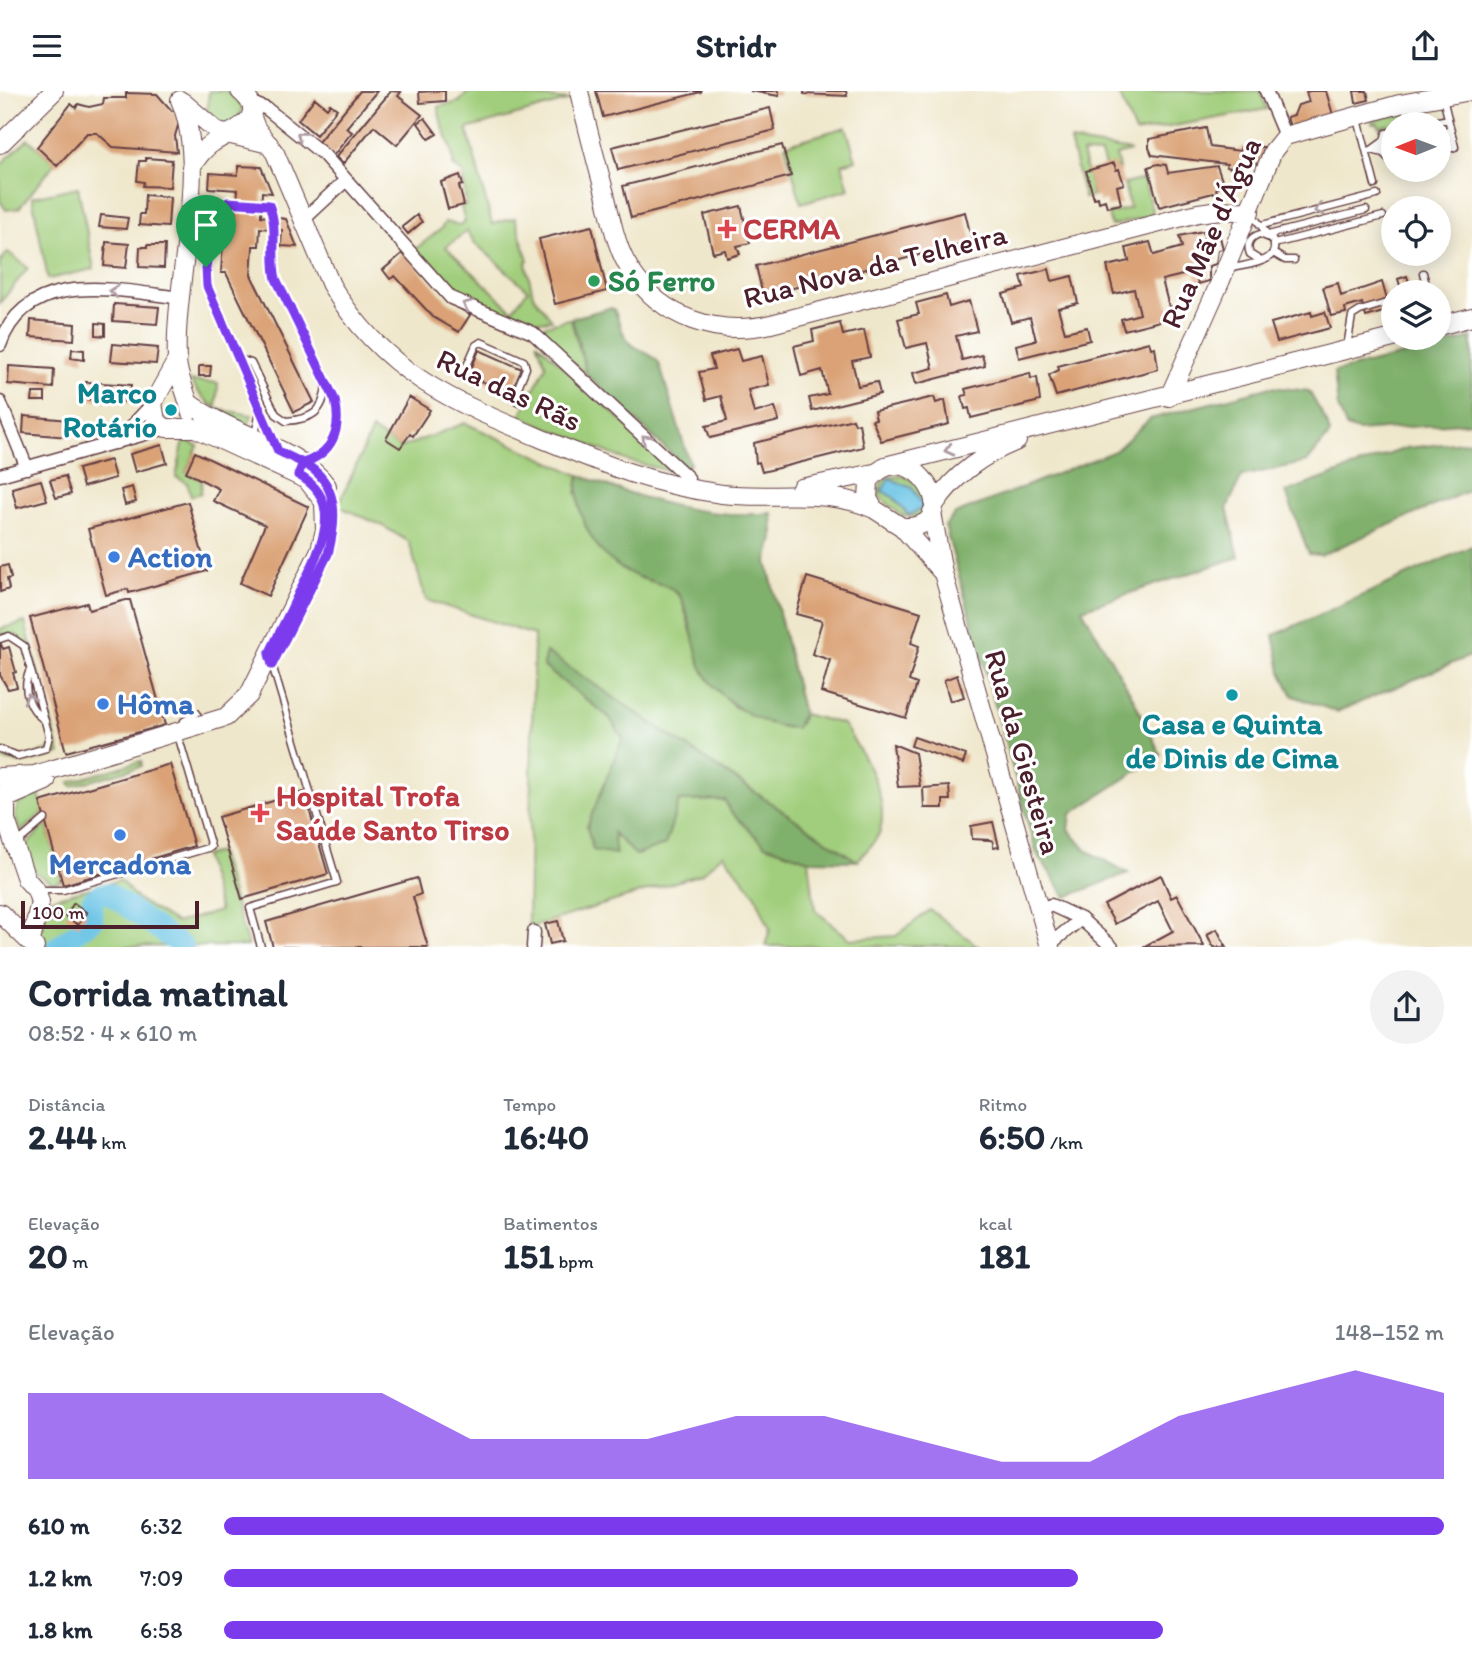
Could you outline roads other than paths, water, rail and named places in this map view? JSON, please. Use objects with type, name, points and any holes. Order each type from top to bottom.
[{"type":"street","points":[[0,134],[43,91]]},
{"type":"street","points":[[0,144],[54,91]]},
{"type":"street","name":"Rua Nova da Telheira","points":[[579,91],[612,224],[630,269],[644,288],[671,310],[688,320],[722,328],[771,324],[1198,213],[1221,210],[1256,219]]},
{"type":"street","name":"Rua Mãe d'Água","points":[[1169,397],[1226,269],[1246,244],[1256,219],[1273,151],[1285,136],[1266,91]]},
{"type":"street","points":[[1285,136],[1357,116],[1471,91]]},
{"type":"street","points":[[177,96],[218,132],[268,144]]},
{"type":"street","points":[[0,475],[172,428],[187,420],[186,399],[177,360],[191,167],[190,130],[177,96]]},
{"type":"street","points":[[191,167],[207,147],[240,130],[247,103],[268,109],[324,155],[451,298],[533,333],[688,478],[685,489]]},
{"type":"street","name":"Rua das Rãs","points":[[247,103],[275,153],[331,285],[358,326],[394,362],[426,386],[472,409],[623,473],[685,489],[735,495],[767,495]]},
{"type":"street","points":[[303,220],[346,180]]},
{"type":"street","points":[[0,345],[18,314],[43,296],[56,292],[90,288],[182,298]]},
{"type":"street","points":[[1451,323],[1472,317]]},
{"type":"street","points":[[767,495],[879,470],[1381,341]]},
{"type":"street","points":[[116,444],[157,398],[177,360]]},
{"type":"street","points":[[157,398],[173,391],[236,438],[301,469]]},
{"type":"street","points":[[0,777],[34,775],[183,731],[221,729],[241,717],[254,704],[271,660],[328,554],[336,514],[328,499],[301,469],[278,451],[195,428],[172,428],[153,416],[157,398]]},
{"type":"street","points":[[0,402],[27,468]]},
{"type":"street","points":[[901,527],[921,526],[947,485],[969,465],[1063,423]]},
{"type":"street","points":[[874,509],[866,489],[879,470],[901,466],[924,479],[933,492],[934,508]]},
{"type":"street","points":[[767,495],[823,496],[860,503],[874,509],[901,527],[923,547],[943,573]]},
{"type":"street","name":"Rua da Giesteira","points":[[934,508],[943,573],[1050,945]]},
{"type":"street","points":[[7,798],[36,784],[183,731]]},
{"type":"street","points":[[0,777],[7,787],[6,820],[14,846],[26,879],[36,890],[40,902],[33,944]]},
{"type":"street","points":[[1038,909],[1051,905],[1081,919],[1112,947]]},
{"type":"street","points":[[4,920],[28,921],[37,913]]},
{"type":"street","points":[[1050,945],[1081,919]]},
{"type":"street","points":[[4,920],[33,944]]},
{"type":"street","points":[[533,947],[534,932]]},
{"type":"lane","points":[[1443,96],[1444,112]]},
{"type":"lane","points":[[1357,116],[1370,151],[1375,185]]},
{"type":"lane","points":[[1451,148],[1455,147],[1452,133]]},
{"type":"lane","points":[[1370,151],[1381,143]]},
{"type":"lane","points":[[1370,151],[1381,148]]},
{"type":"lane","points":[[1370,151],[1381,153]]},
{"type":"lane","points":[[1226,269],[1261,261],[1273,253],[1274,244],[1256,219],[1377,195]]},
{"type":"lane","points":[[278,451],[207,286],[207,247],[214,218],[228,202],[269,205],[275,218],[272,265],[276,279],[327,383],[339,417],[335,435],[326,453],[301,469]]},
{"type":"lane","points":[[1261,261],[1246,244],[1268,235],[1367,210]]},
{"type":"lane","points":[[1274,244],[1381,216]]},
{"type":"lane","points":[[1273,253],[1285,260],[1294,260]]},
{"type":"lane","points":[[1423,273],[1425,280]]},
{"type":"lane","points":[[1347,350],[1352,316],[1381,305]]},
{"type":"lane","points":[[462,377],[476,345],[481,342],[493,347],[524,361],[526,368],[513,399],[519,402]]},
{"type":"lane","points":[[239,359],[251,363],[276,414],[286,421],[312,416],[321,409],[327,383]]},
{"type":"lane","points":[[236,438],[256,430],[260,410]]},
{"type":"lane","points":[[0,639],[9,636],[24,646],[31,669],[25,685],[33,711],[46,722],[49,742],[46,748],[18,756],[0,749]]},
{"type":"lane","points":[[261,947],[250,908],[337,882],[271,660]]},
{"type":"lane","points":[[36,890],[64,890],[211,848],[183,731],[197,713]]},
{"type":"lane","points":[[14,846],[44,819]]},
{"type":"water","points":[[889,478],[912,488],[925,508],[908,515],[894,498],[882,491]]},
{"type":"waterway","points":[[57,947],[93,920],[92,900],[100,894],[108,893],[183,947]]},
{"type":"place","name":"CERMA","points":[[727,229]]},
{"type":"place","name":"Só Ferro","points":[[594,281]]},
{"type":"place","name":"Marco Rotário","points":[[171,410]]},
{"type":"place","name":"Action","points":[[114,557]]},
{"type":"place","name":"Casa e Quinta de Dinis de Cima","points":[[1232,695]]},
{"type":"place","name":"Hôma","points":[[103,704]]},
{"type":"place","name":"Hospital Trofa Saúde Santo Tirso","points":[[260,813]]},
{"type":"place","name":"Mercadona","points":[[120,835]]}]
